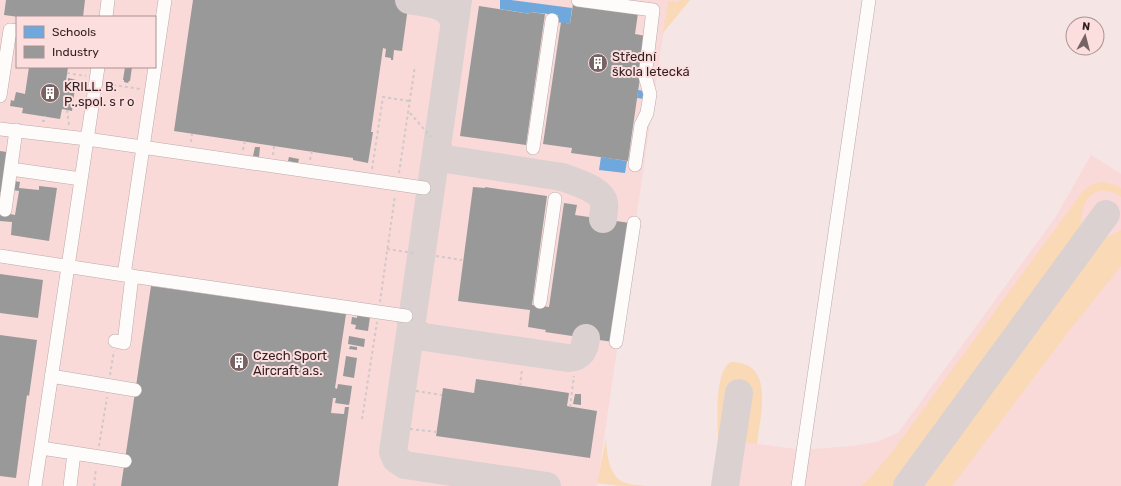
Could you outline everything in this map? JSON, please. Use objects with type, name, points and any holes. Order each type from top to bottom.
[{"type":"street","points":[[106,16],[108,0]]},
{"type":"street","points":[[156,63],[165,0]]},
{"type":"street","points":[[578,0],[653,10],[644,76],[650,94],[647,112],[641,124],[635,165]]},
{"type":"street","points":[[798,486],[869,0]]},
{"type":"street","points":[[533,148],[552,20]]},
{"type":"street","points":[[0,96],[10,30],[16,31]]},
{"type":"street","points":[[115,341],[124,343],[128,275],[155,68]]},
{"type":"street","points":[[35,486],[97,76]]},
{"type":"street","points":[[0,128],[144,147],[424,188]]},
{"type":"street","points":[[5,210],[16,130]]},
{"type":"street","points":[[10,169],[81,179]]},
{"type":"street","points":[[540,302],[555,199]]},
{"type":"street","points":[[616,342],[634,223]]},
{"type":"street","points":[[0,256],[406,316]]},
{"type":"street","points":[[52,376],[135,390]]},
{"type":"street","points":[[41,448],[125,461]]},
{"type":"street","points":[[70,486],[74,453]]},
{"type":"path","points":[[362,419],[415,66]]},
{"type":"path","points":[[67,73],[97,76],[152,91]]},
{"type":"path","points":[[370,180],[382,97],[409,101]]},
{"type":"path","points":[[67,110],[70,137]]},
{"type":"path","points":[[410,113],[431,137]]},
{"type":"path","points":[[387,249],[414,253]]},
{"type":"path","points":[[436,256],[462,260]]},
{"type":"path","points":[[520,386],[522,369]]},
{"type":"path","points":[[570,407],[574,376]]},
{"type":"path","points":[[416,392],[442,395]]},
{"type":"path","points":[[410,429],[436,432]]},
{"type":"shaded area","points":[[0,0],[680,0],[679,2],[668,1],[597,486],[0,486]]},
{"type":"shaded area","points":[[679,0],[690,0],[663,33],[668,1],[679,2]]},
{"type":"shaded area","points":[[1091,155],[1121,174],[1121,486],[730,486],[737,441],[803,450],[852,446],[876,442],[898,433],[1055,218]]},
{"type":"shaded area","points":[[1103,182],[1121,188],[1121,197],[1108,191],[1100,191],[1088,198],[1083,210],[1081,237],[900,486],[861,486],[870,478],[892,452],[1083,191],[1093,184]]},
{"type":"shaded area","points":[[1121,230],[1121,266],[1072,327],[952,486],[913,486],[1058,286],[1065,286],[1097,242]]},
{"type":"shaded area","points":[[731,362],[745,364],[754,371],[760,380],[762,392],[761,419],[757,444],[737,441],[745,393],[734,391],[719,486],[715,486],[719,468],[718,395],[720,380],[724,369]]},
{"type":"shaded area","points":[[606,439],[609,462],[613,473],[621,481],[626,483],[646,486],[621,486],[597,483]]},
{"type":"building: Schools","points":[[500,0],[511,0],[572,8],[570,24],[557,22],[558,15],[530,12],[530,14],[500,9]]},
{"type":"building: Schools","points":[[638,90],[645,91],[644,99],[637,98]]},
{"type":"building: Schools","points":[[601,157],[627,161],[625,173],[599,170]]},
{"type":"building: Industry","points":[[6,0],[85,0],[83,16],[16,17],[4,15]]},
{"type":"building: Industry","points":[[193,0],[409,0],[402,51],[394,50],[393,60],[391,60],[391,58],[385,57],[386,49],[383,48],[368,163],[353,160],[353,158],[174,131]]},
{"type":"building: Industry","name":"Střední škola letecká","points":[[573,4],[638,13],[635,34],[646,36],[628,161],[571,153],[572,148],[543,144],[561,22],[570,24]]},
{"type":"building: Industry","points":[[479,6],[530,14],[530,12],[545,14],[526,145],[460,136]]},
{"type":"building: Industry","name":"KRILL. B. P.,spol. s r o","points":[[29,68],[68,68],[66,81],[68,81],[68,78],[76,80],[72,111],[62,109],[60,119],[22,113],[23,108],[10,106],[11,100],[14,101],[16,92],[25,94]]},
{"type":"building: Industry","points":[[125,68],[132,68],[130,81],[128,83],[124,82]]},
{"type":"building: Industry","points":[[255,147],[260,147],[259,157],[253,156]]},
{"type":"building: Industry","points":[[0,151],[7,152],[1,193],[0,192]]},
{"type":"building: Industry","points":[[289,157],[299,159],[298,163],[288,161]]},
{"type":"building: Industry","points":[[14,181],[20,182],[19,188],[39,190],[39,186],[57,188],[49,241],[11,235],[12,222],[0,221],[0,212],[15,215],[19,191],[12,190]]},
{"type":"building: Industry","points":[[473,187],[485,187],[547,196],[532,305],[549,307],[564,203],[577,205],[575,215],[630,223],[613,342],[545,332],[546,330],[528,327],[530,310],[458,301]]},
{"type":"building: Industry","points":[[0,274],[43,280],[38,318],[0,313]]},
{"type":"building: Industry","name":"Czech Sport Aircraft a.s.","points":[[151,286],[346,314],[335,388],[337,389],[338,384],[352,386],[350,400],[349,405],[335,403],[336,398],[333,398],[331,413],[344,414],[345,407],[349,407],[338,486],[121,486]]},
{"type":"building: Industry","points":[[357,315],[370,317],[368,331],[355,329],[356,325],[351,324],[352,317],[357,318]]},
{"type":"building: Industry","points":[[0,335],[37,340],[29,396],[27,395],[16,478],[0,476]]},
{"type":"building: Industry","points":[[349,336],[365,339],[364,347],[348,344]]},
{"type":"building: Industry","points":[[350,346],[357,347],[357,350],[349,349]]},
{"type":"building: Industry","points":[[346,356],[357,358],[354,378],[343,376]]},
{"type":"building: Industry","points":[[476,379],[569,393],[567,406],[597,411],[590,458],[436,436],[443,388],[474,393]]},
{"type":"building: Industry","points":[[575,394],[581,394],[581,405],[573,404]]},
{"type":"taxiway","points":[[409,0],[430,3],[442,7],[451,15],[455,22]]},
{"type":"taxiway","points":[[458,0],[393,452],[396,459],[405,465],[547,486]]},
{"type":"taxiway","points":[[437,145],[441,155],[446,159],[562,177],[580,183],[593,190],[602,198],[604,203],[603,219]]},
{"type":"taxiway","points":[[907,486],[1106,214]]},
{"type":"taxiway","points":[[411,323],[415,332],[424,337],[568,358],[572,358],[582,352],[585,346],[586,338]]},
{"type":"taxiway","points":[[725,486],[739,393]]},
{"type":"place","name":"Střední škola letecká","points":[[598,63]]},
{"type":"place","name":"KRILL. B. P.,spol. s r o","points":[[50,93]]},
{"type":"place","name":"Czech Sport Aircraft a.s.","points":[[239,362]]}]
